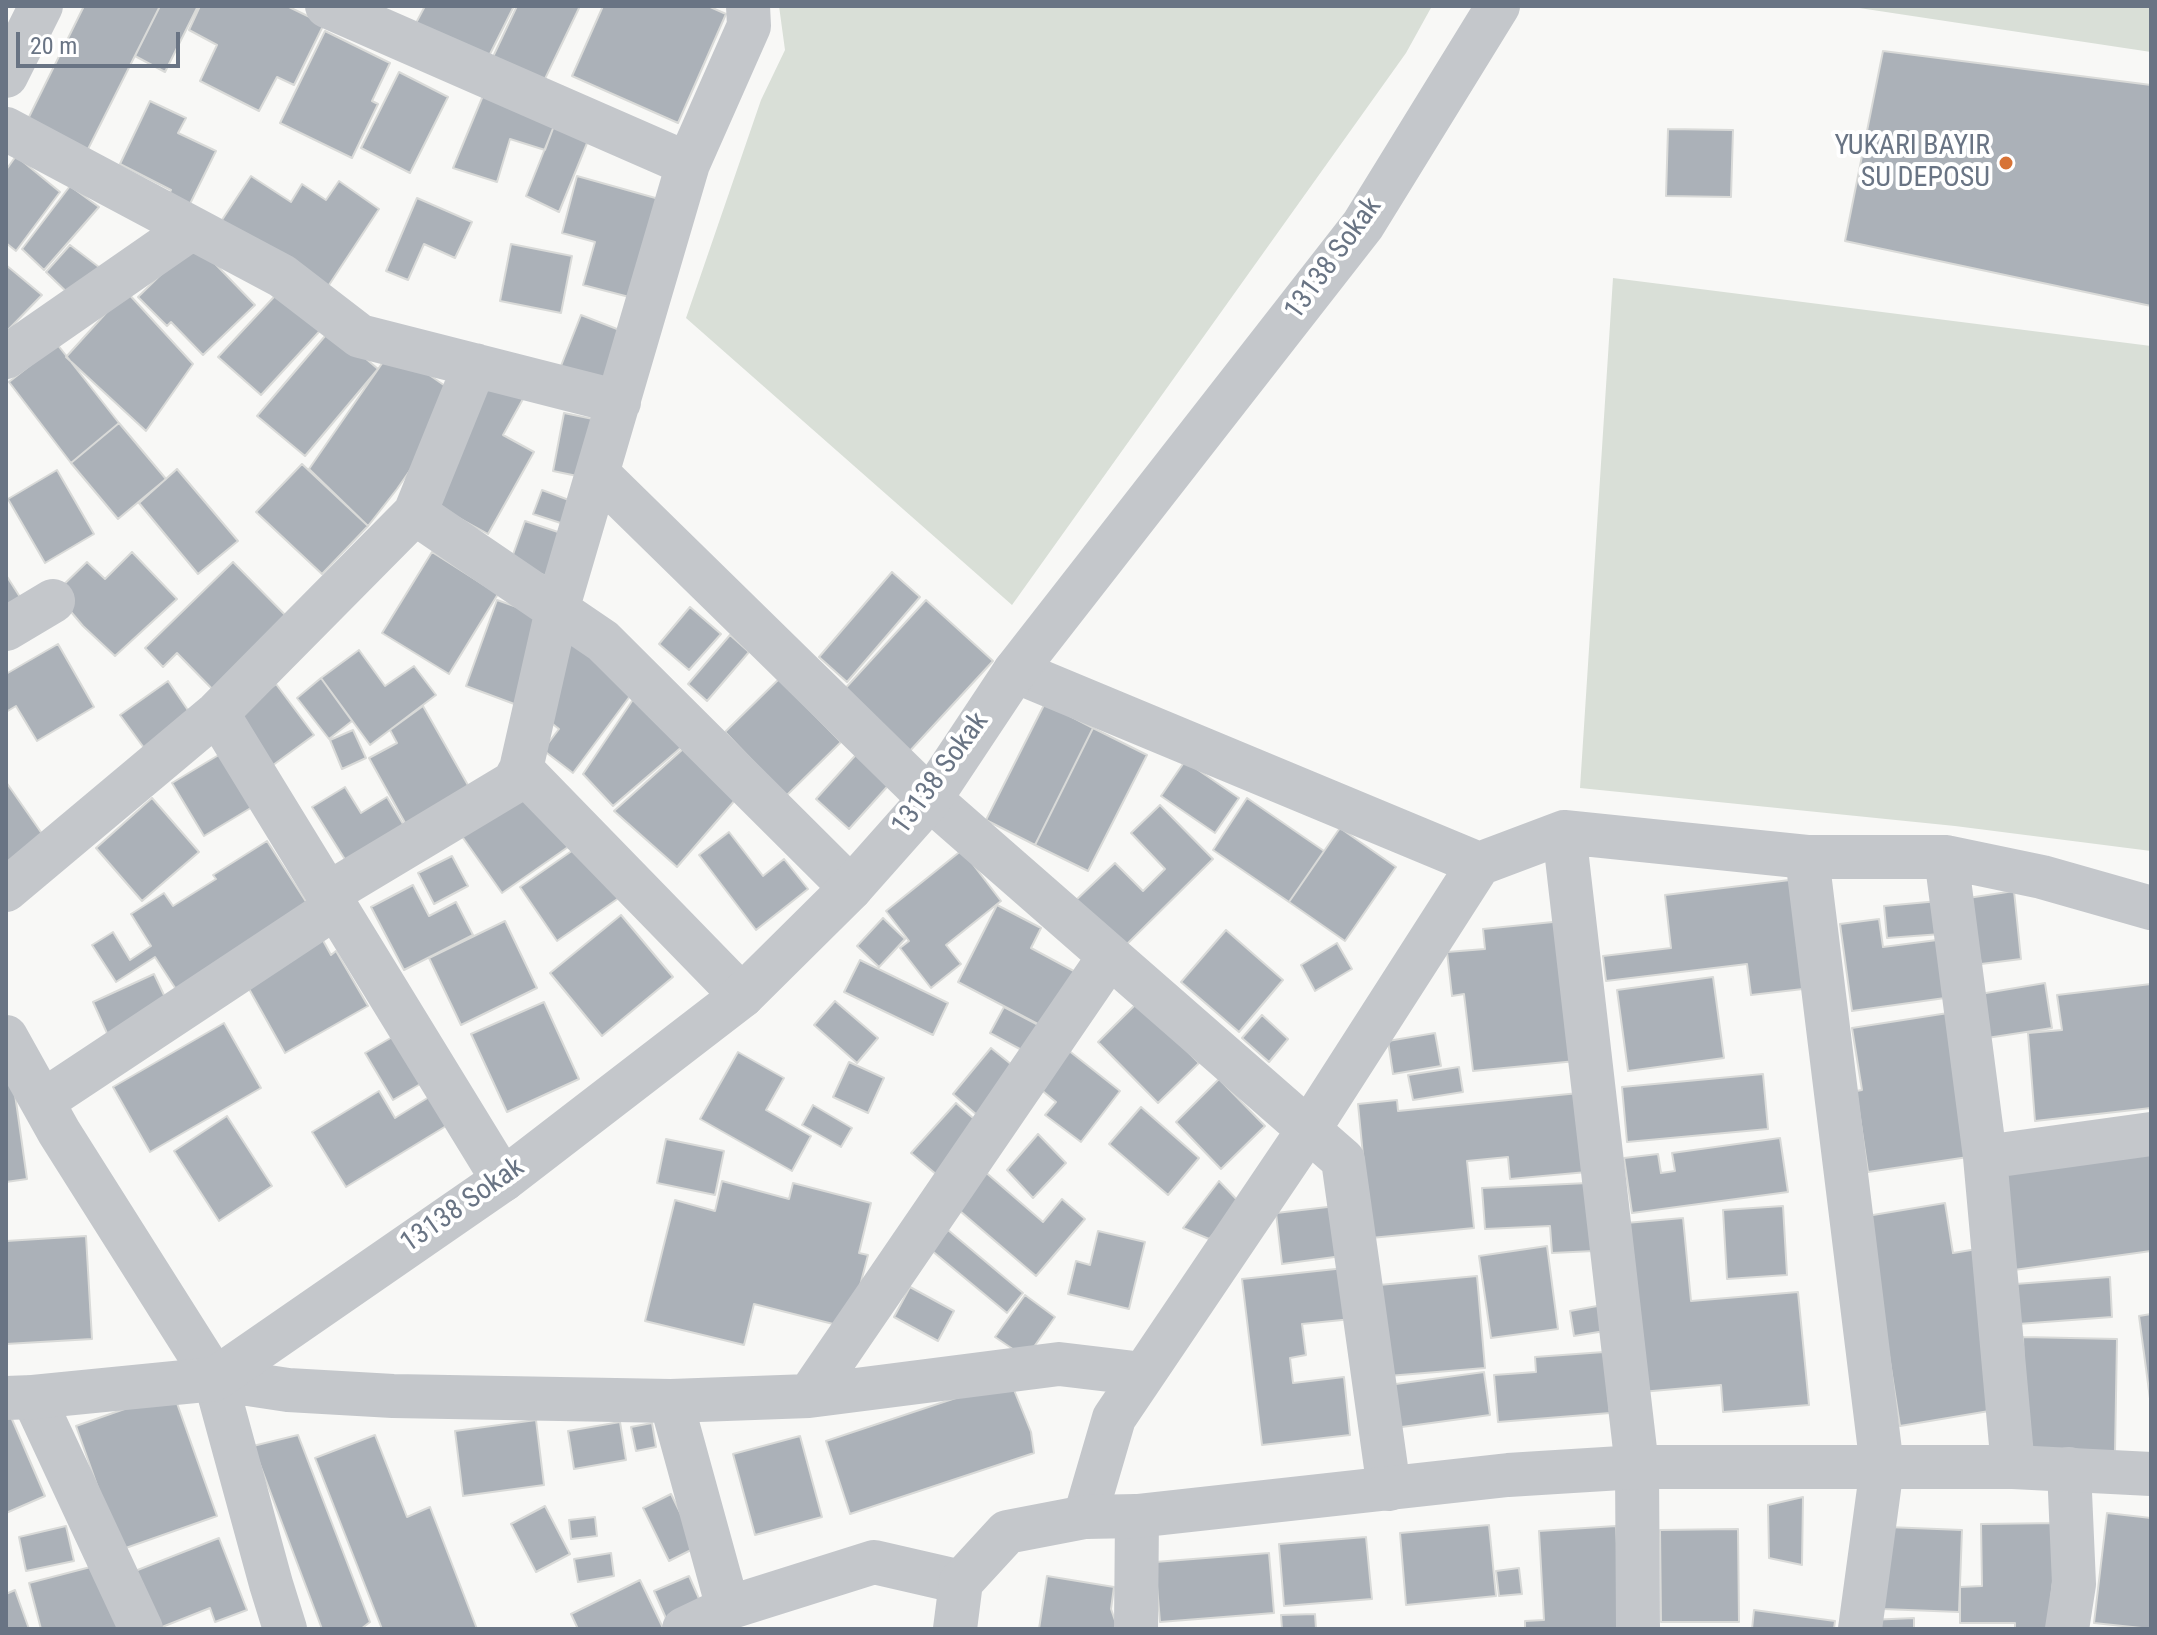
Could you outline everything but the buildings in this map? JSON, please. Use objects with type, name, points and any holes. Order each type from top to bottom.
[{"type":"street","points":[[6,76],[41,6]]},
{"type":"street","points":[[327,6],[374,15],[688,164]]},
{"type":"street","points":[[43,1101],[332,900],[514,782],[521,769],[557,610],[688,164],[749,26],[748,6]]},
{"type":"street","name":"13138 Sokak","points":[[215,1379],[503,1180],[742,996],[851,888],[930,799],[1015,671],[1363,225],[1498,6]]},
{"type":"street","points":[[6,129],[282,276],[360,336],[619,402]]},
{"type":"street","points":[[6,357],[192,228]]},
{"type":"street","points":[[6,890],[217,713],[415,513],[475,365]]},
{"type":"street","points":[[598,474],[930,799],[1343,1160],[1389,1489]]},
{"type":"street","points":[[415,513],[603,641],[851,888]]},
{"type":"street","points":[[6,629],[53,601]]},
{"type":"street","points":[[1015,671],[1479,864]]},
{"type":"street","points":[[217,713],[503,1180]]},
{"type":"street","points":[[521,769],[742,996]]},
{"type":"street","points":[[1564,832],[1637,1467],[1638,1629]]},
{"type":"street","points":[[1085,1517],[1114,1418],[1309,1129],[1479,864],[1564,832],[1807,857],[1946,857],[2042,877],[2151,908]]},
{"type":"street","points":[[1807,857],[1882,1467],[1860,1629]]},
{"type":"street","points":[[1946,857],[1985,1157],[2013,1467]]},
{"type":"street","points":[[809,1396],[1109,957]]},
{"type":"street","points":[[6,1037],[59,1132],[215,1379],[285,1629]]},
{"type":"street","points":[[1985,1157],[2151,1134]]},
{"type":"street","points":[[141,1629],[19,1397],[215,1379],[288,1390],[393,1396],[671,1401],[809,1396],[1059,1364],[1143,1374]]},
{"type":"street","points":[[671,1401],[728,1608]]},
{"type":"street","points":[[955,1629],[961,1582],[1007,1532],[1085,1517],[1137,1516],[1508,1475],[1637,1467],[2013,1467],[2151,1474]]},
{"type":"street","points":[[2067,1629],[2074,1584],[2069,1469]]},
{"type":"street","points":[[1136,1629],[1137,1516]]},
{"type":"street","points":[[684,1629],[728,1608],[874,1562],[961,1582]]},
{"type":"shaded area","points":[[779,6],[1432,6],[1406,53],[1012,605],[686,318],[761,100],[785,50]]},
{"type":"shaded area","points":[[1846,6],[2151,6],[2151,52]]},
{"type":"shaded area","points":[[1613,278],[2151,346],[2151,851],[1955,826],[1580,788]]},
{"type":"place","name":"YUKARI BAYIR SU DEPOSU","points":[[2006,163]]}]
